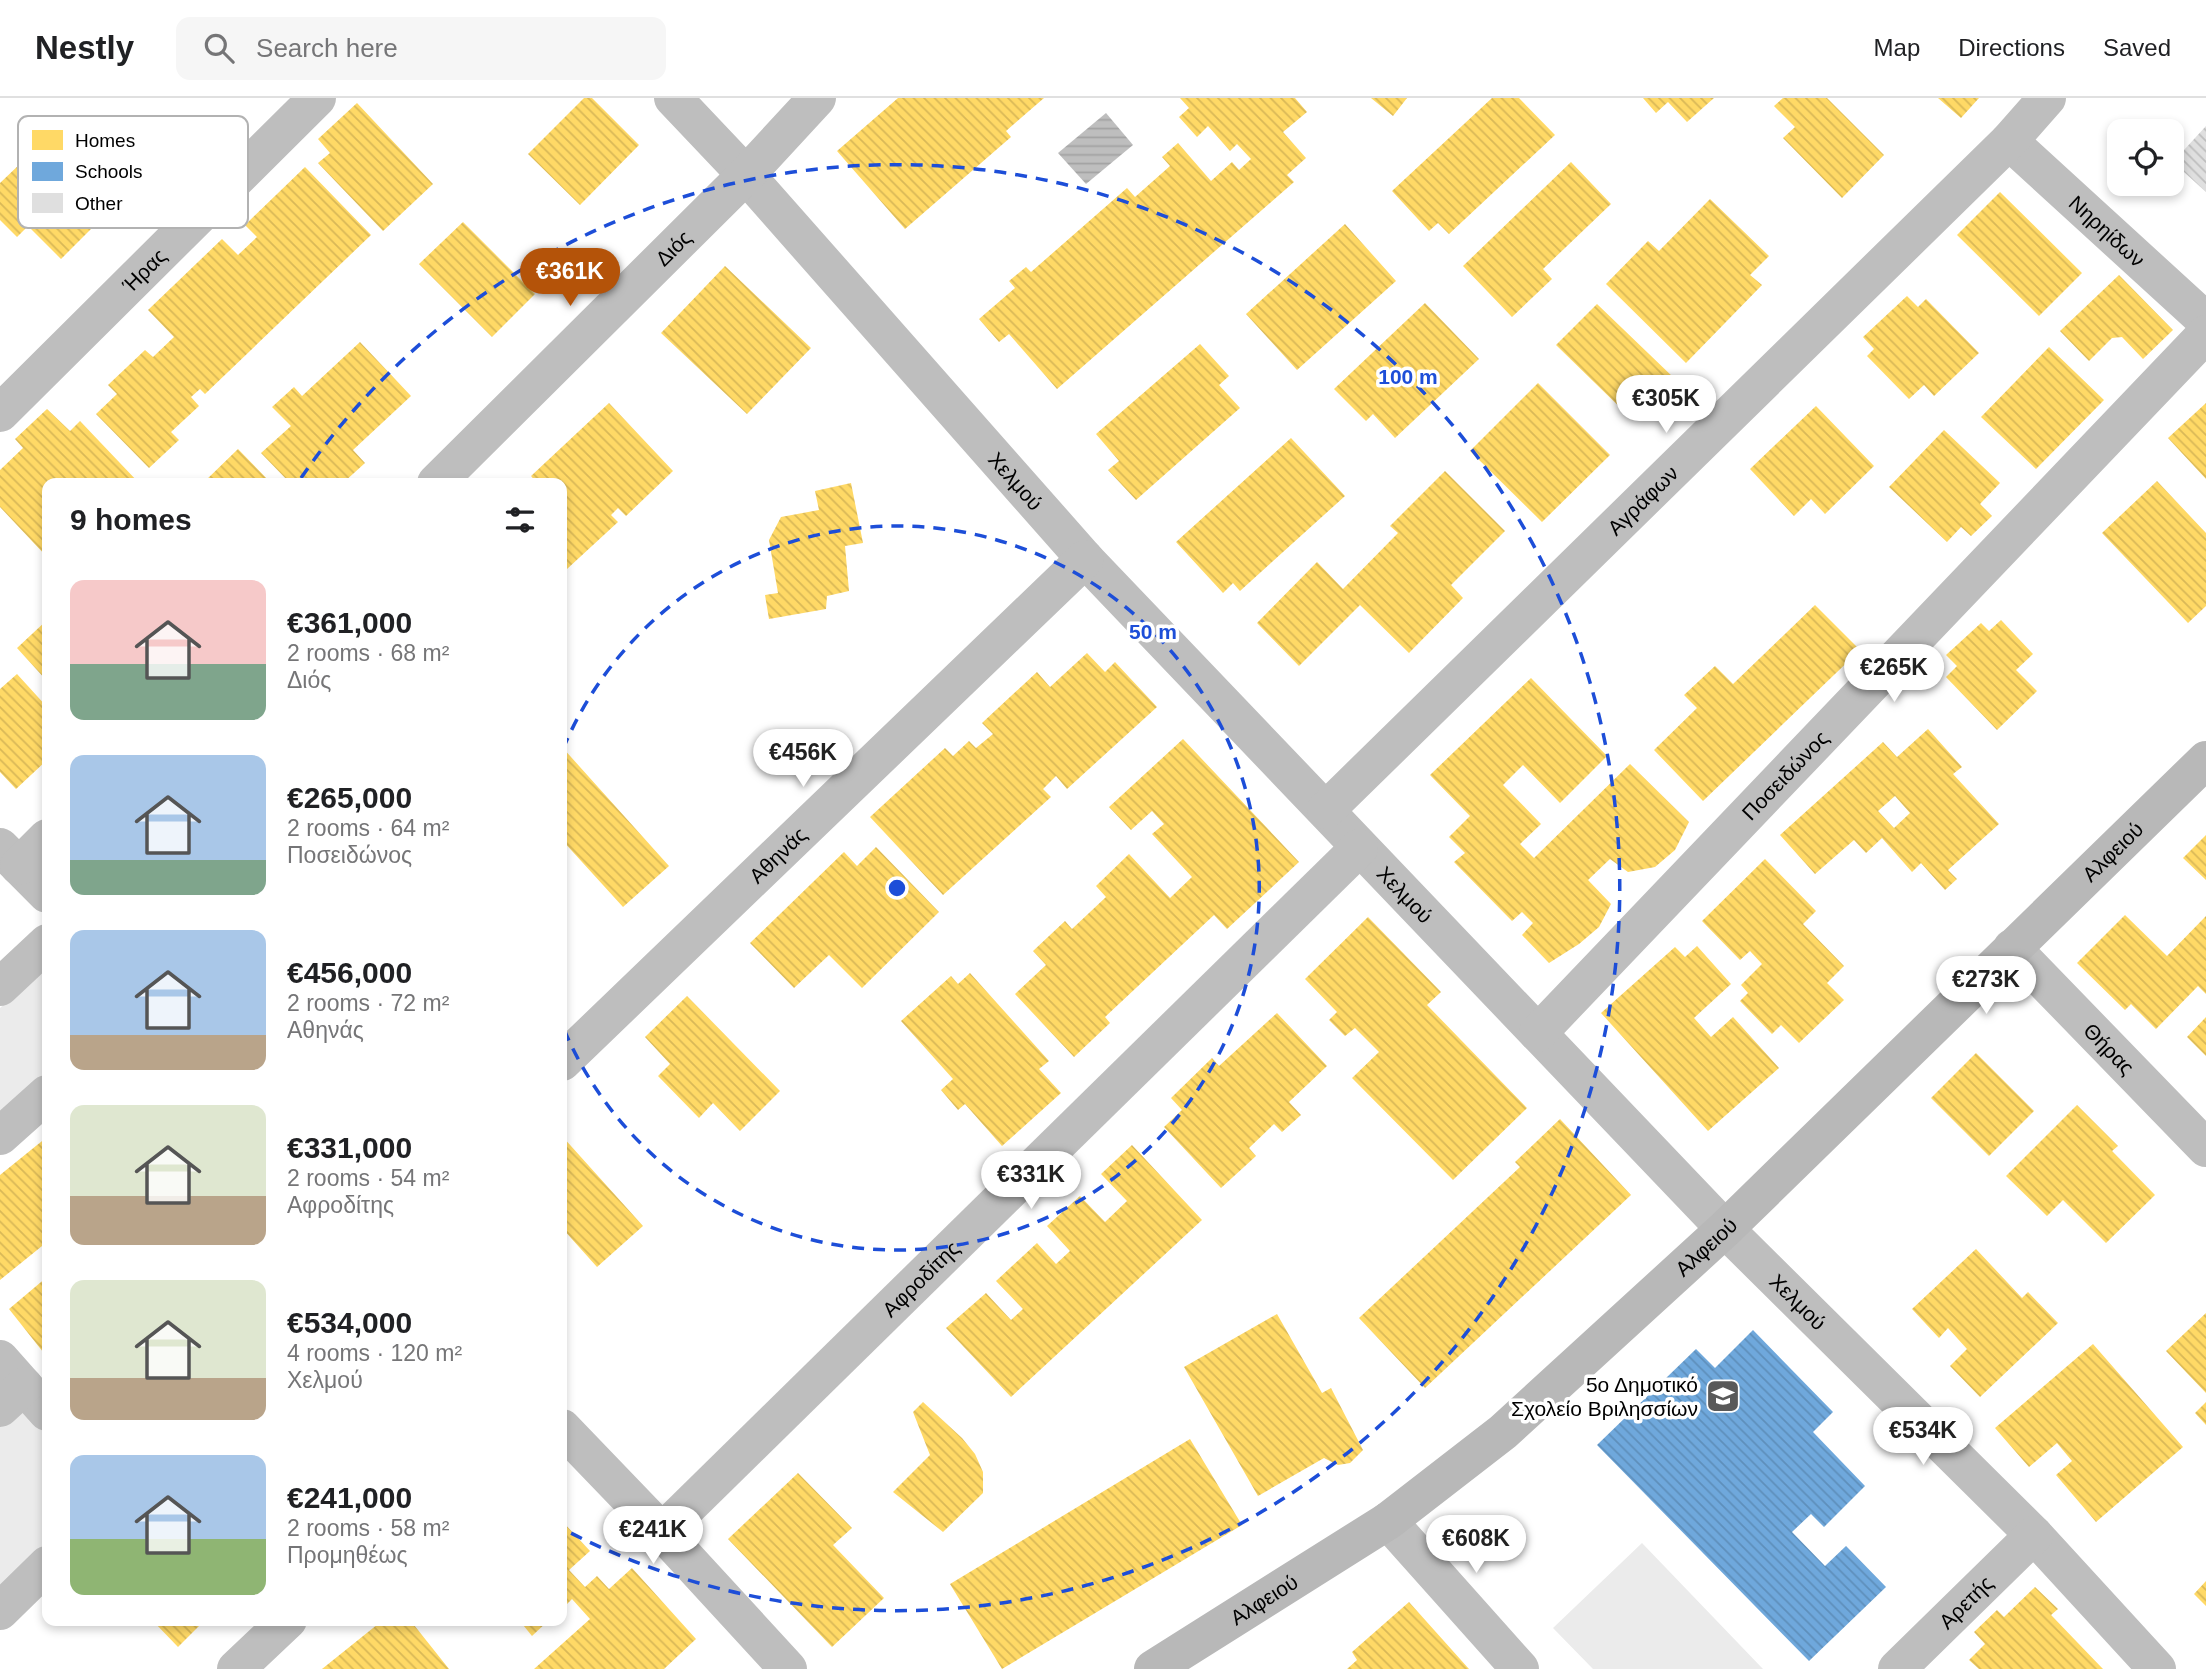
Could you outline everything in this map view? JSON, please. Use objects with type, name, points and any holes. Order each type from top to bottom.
[{"type":"street","name":"Ήρας","points":[[248,166],[317,98]]},
{"type":"street","name":"Χελμού","points":[[673,98],[746,175],[1085,559],[1725,1229],[2034,1535],[2157,1669]]},
{"type":"street","name":"Διός","points":[[441,478],[746,175],[817,98]]},
{"type":"street","name":"Αγράφων","points":[[1326,810],[2009,141],[2047,98]]},
{"type":"street","name":"Νηρηίδων","points":[[2009,141],[2206,321]]},
{"type":"street","name":"Ήρας","points":[[0,412],[186,228]]},
{"type":"street","name":"Ποσειδώνος","points":[[1538,1033],[2206,334]]},
{"type":"street","name":"Αθηνάς","points":[[567,1057],[1085,559]]},
{"type":"street","name":"Αλφειού","points":[[1153,1669],[1388,1521],[1503,1432],[1725,1229],[2206,760]]},
{"type":"street","points":[[42,840],[10,856],[42,889]]},
{"type":"street","name":"Αφροδίτης","points":[[662,1532],[1359,848]]},
{"type":"street","points":[[0,987],[42,948]]},
{"type":"street","name":"Θήρας","points":[[2012,948],[2206,1148]]},
{"type":"street","points":[[0,1136],[42,1098]]},
{"type":"street","points":[[567,1433],[662,1532],[779,1665]]},
{"type":"street","points":[[1388,1521],[1520,1669]]},
{"type":"street","name":"Αρετής","points":[[1897,1669],[2034,1535]]},
{"type":"street","points":[[0,1611],[42,1570]]},
{"type":"street","points":[[236,1669],[282,1626]]},
{"type":"shaded area","points":[[1106,113],[1133,145],[1086,184],[1058,153]]},
{"type":"shaded area","points":[[42,970],[42,1075],[0,1113],[0,1008]]},
{"type":"shaded area","points":[[20,1406],[42,1430],[42,1556],[0,1597],[0,1425]]},
{"type":"shaded area","points":[[1642,1543],[1763,1669],[1593,1669],[1553,1628]]},
{"type":"building: Homes","points":[[584,98],[592,98],[639,145],[580,205],[528,154]]},
{"type":"building: Homes","points":[[898,98],[1044,98],[1006,131],[1011,137],[905,229],[837,151]]},
{"type":"building: Homes","points":[[1180,98],[1295,98],[1307,112],[1283,132],[1306,158],[1287,175],[1294,182],[1057,389],[1009,334],[999,342],[979,319],[1015,288],[1009,281],[1026,267],[1031,272],[1127,188],[1135,197],[1170,166],[1162,157],[1178,143],[1211,181],[1232,162],[1239,170],[1251,159],[1237,144],[1230,151],[1208,126],[1197,137],[1179,117],[1189,108]]},
{"type":"building: Homes","points":[[1371,98],[1407,98],[1393,116]]},
{"type":"building: Homes","points":[[1492,98],[1519,98],[1555,135],[1449,234],[1438,223],[1429,231],[1392,191]]},
{"type":"building: Homes","points":[[1643,98],[1714,98],[1687,122],[1668,102],[1656,113]]},
{"type":"building: Homes","points":[[1783,98],[1827,98],[1884,155],[1842,198],[1783,138],[1795,127],[1774,106]]},
{"type":"building: Homes","points":[[1938,98],[1979,98],[1961,118]]},
{"type":"building: Homes","points":[[357,103],[433,184],[383,231],[318,163],[330,153],[318,139]]},
{"type":"building: Homes","points":[[1571,162],[1611,204],[1543,269],[1552,279],[1512,317],[1463,266]]},
{"type":"building: Homes","points":[[18,166],[18,228],[26,228],[17,237],[0,220],[0,183]]},
{"type":"building: Homes","points":[[305,167],[371,235],[205,394],[200,389],[191,397],[199,406],[171,432],[179,440],[149,468],[96,414],[117,394],[108,385],[145,350],[153,357],[174,337],[148,310],[222,239],[238,255],[257,237],[248,228],[248,222]]},
{"type":"building: Homes","points":[[2000,192],[2082,273],[2039,316],[1957,235]]},
{"type":"building: Homes","points":[[1710,199],[1769,256],[1750,275],[1762,285],[1686,363],[1606,284],[1648,241],[1659,251]]},
{"type":"building: Homes","points":[[463,222],[535,294],[492,337],[419,264]]},
{"type":"building: Homes","points":[[1345,224],[1396,281],[1297,370],[1246,314]]},
{"type":"building: Homes","points":[[30,228],[92,228],[61,259]]},
{"type":"building: Homes","points":[[725,266],[811,348],[747,414],[661,333]]},
{"type":"building: Homes","points":[[2119,275],[2173,330],[2143,359],[2122,337],[2112,338],[2089,361],[2060,331]]},
{"type":"building: Homes","points":[[1907,296],[1918,307],[1926,299],[1979,353],[1934,396],[1924,385],[1909,399],[1867,356],[1874,349],[1863,337]]},
{"type":"building: Homes","points":[[1425,303],[1479,359],[1395,438],[1373,414],[1366,421],[1334,389]]},
{"type":"building: Homes","points":[[1597,304],[1674,378],[1633,420],[1556,345]]},
{"type":"building: Homes","points":[[360,342],[411,396],[353,450],[365,463],[348,478],[285,478],[261,453],[291,426],[272,407],[294,387],[302,396]]},
{"type":"building: Homes","points":[[1200,344],[1229,376],[1219,385],[1240,408],[1136,500],[1108,470],[1119,461],[1096,434]]},
{"type":"building: Homes","points":[[2049,347],[2104,400],[2036,469],[1981,417]]},
{"type":"building: Homes","points":[[1538,383],[1610,455],[1542,522],[1470,451]]},
{"type":"building: Homes","points":[[609,403],[673,471],[626,516],[618,508],[611,515],[618,522],[567,569],[567,478],[531,476]]},
{"type":"building: Homes","points":[[2206,403],[2206,479],[2168,438]]},
{"type":"building: Homes","points":[[1816,406],[1874,466],[1825,514],[1811,499],[1794,516],[1750,469]]},
{"type":"building: Homes","points":[[47,409],[70,431],[80,421],[134,478],[42,478],[42,552],[0,507],[0,470],[23,448],[15,439]]},
{"type":"building: Homes","points":[[1944,430],[2000,483],[1980,504],[1992,516],[1971,536],[1961,527],[1947,542],[1889,487]]},
{"type":"building: Homes","points":[[1291,438],[1345,496],[1240,591],[1233,583],[1223,593],[1176,542]]},
{"type":"building: Homes","points":[[238,449],[266,478],[208,478]]},
{"type":"building: Homes","points":[[1445,471],[1505,531],[1451,585],[1463,598],[1409,653],[1360,605],[1299,666],[1257,623],[1317,562],[1343,589],[1398,533],[1390,526]]},
{"type":"building: Homes","points":[[2157,481],[2206,533],[2206,606],[2188,623],[2102,533]]},
{"type":"building: Homes","points":[[851,483],[863,543],[845,546],[849,591],[827,596],[826,609],[769,619],[765,595],[778,593],[769,540],[781,517],[819,510],[815,491]]},
{"type":"building: Homes","points":[[1815,605],[1860,650],[1703,801],[1654,750],[1697,708],[1684,695],[1715,666],[1733,684]]},
{"type":"building: Homes","points":[[2001,620],[2033,654],[2016,670],[2037,691],[1997,730],[1946,677],[1957,666],[1946,655],[1981,623],[1989,631]]},
{"type":"building: Homes","points":[[42,625],[42,676],[17,648]]},
{"type":"building: Homes","points":[[1087,653],[1105,672],[1115,662],[1157,707],[1067,789],[1056,776],[1043,789],[1051,797],[943,895],[870,817],[945,748],[953,756],[969,741],[976,748],[993,734],[982,723],[1037,672],[1050,687]]},
{"type":"building: Homes","points":[[17,674],[42,702],[42,765],[16,789],[0,772],[0,689]]},
{"type":"building: Homes","points":[[1531,678],[1607,756],[1560,803],[1523,765],[1503,785],[1541,824],[1520,844],[1534,858],[1630,764],[1689,822],[1675,850],[1655,867],[1628,872],[1610,859],[1588,880],[1611,904],[1599,927],[1579,944],[1549,963],[1522,935],[1533,923],[1522,912],[1512,921],[1454,862],[1465,853],[1449,837],[1470,816],[1430,775]]},
{"type":"building: Homes","points":[[1928,729],[1962,767],[1953,774],[1999,824],[1948,870],[1957,879],[1945,890],[1921,863],[1912,872],[1882,838],[1866,853],[1854,840],[1815,874],[1780,835],[1883,742],[1897,757]],"holes":[[[1895,796],[1910,813],[1894,828],[1878,811]]]},
{"type":"building: Homes","points":[[1183,739],[1299,862],[1227,929],[1214,915],[1105,1017],[1110,1023],[1074,1057],[1015,994],[1046,965],[1033,951],[1065,921],[1072,929],[1106,897],[1096,886],[1129,854],[1170,898],[1192,877],[1152,834],[1164,824],[1152,811],[1131,830],[1109,807]]},
{"type":"building: Homes","points":[[567,753],[669,866],[623,907],[567,845]]},
{"type":"building: Homes","points":[[2206,835],[2206,880],[2183,858]]},
{"type":"building: Homes","points":[[876,847],[939,912],[862,988],[829,955],[794,988],[750,943],[844,852],[857,866]]},
{"type":"building: Homes","points":[[1765,859],[1816,911],[1803,924],[1844,966],[1827,983],[1844,1000],[1799,1043],[1781,1025],[1772,1034],[1740,1001],[1748,993],[1741,985],[1762,964],[1750,951],[1740,960],[1702,921]]},
{"type":"building: Homes","points":[[2125,915],[2167,956],[2206,916],[2206,994],[2198,986],[2156,1029],[2131,1004],[2125,1010],[2077,963]]},
{"type":"building: Homes","points":[[1368,917],[1441,992],[1427,1005],[1527,1108],[1453,1180],[1352,1078],[1379,1052],[1355,1028],[1345,1036],[1329,1020],[1337,1012],[1305,979]]},
{"type":"building: Homes","points":[[1697,946],[1731,984],[1694,1018],[1711,1037],[1733,1017],[1779,1068],[1708,1131],[1601,1013],[1675,947],[1685,957]]},
{"type":"building: Homes","points":[[970,973],[1049,1061],[1039,1069],[1061,1093],[1002,1146],[965,1104],[958,1110],[941,1090],[953,1079],[901,1021],[951,976],[958,984]]},
{"type":"building: Homes","points":[[687,996],[780,1091],[740,1131],[713,1103],[699,1118],[658,1076],[670,1064],[645,1037]]},
{"type":"building: Homes","points":[[1277,1013],[1327,1066],[1289,1102],[1301,1115],[1282,1132],[1274,1124],[1249,1148],[1256,1156],[1221,1188],[1164,1127],[1182,1110],[1171,1098],[1212,1058],[1219,1066]]},
{"type":"building: Homes","points":[[2206,1017],[2206,1056],[2187,1037]]},
{"type":"building: Homes","points":[[1976,1053],[2034,1111],[1989,1156],[1931,1098]]},
{"type":"building: Homes","points":[[2077,1105],[2118,1146],[2112,1151],[2155,1195],[2106,1243],[2063,1200],[2047,1216],[2006,1176]]},
{"type":"building: Homes","points":[[1560,1119],[1631,1195],[1425,1388],[1359,1318],[1520,1167],[1515,1162]]},
{"type":"building: Homes","points":[[42,1141],[42,1246],[0,1280],[0,1175]]},
{"type":"building: Homes","points":[[567,1142],[643,1226],[597,1267],[567,1234]]},
{"type":"building: Homes","points":[[1132,1145],[1202,1220],[1011,1397],[946,1328],[986,1293],[1011,1320],[1023,1309],[996,1281],[1037,1243],[1056,1264],[1070,1251],[1047,1226],[1080,1196],[1105,1222],[1127,1201],[1101,1174]]},
{"type":"building: Homes","points":[[1976,1249],[2022,1298],[2028,1292],[2058,1323],[1980,1397],[1950,1366],[1967,1349],[1948,1328],[1939,1338],[1912,1309]]},
{"type":"building: Homes","points":[[42,1281],[42,1351],[9,1309]]},
{"type":"building: Homes","points":[[2206,1313],[2206,1393],[2166,1351]]},
{"type":"building: Homes","points":[[1277,1314],[1322,1393],[1331,1388],[1363,1450],[1350,1463],[1338,1465],[1324,1458],[1258,1496],[1184,1367]]},
{"type":"building: Homes","points":[[2093,1344],[2183,1447],[2096,1522],[2056,1475],[2072,1461],[2057,1443],[2029,1467],[1995,1428]]},
{"type":"building: Homes","points":[[923,1402],[962,1438],[975,1454],[983,1472],[983,1493],[943,1532],[893,1492],[930,1455],[913,1412]]},
{"type":"building: Homes","points":[[2206,1402],[2206,1425],[2195,1413]]},
{"type":"building: Homes","points":[[1190,1439],[1242,1525],[1002,1669],[950,1584]]},
{"type":"building: Homes","points":[[798,1473],[852,1528],[833,1545],[884,1598],[832,1647],[728,1539]]},
{"type":"building: Homes","points":[[567,1526],[590,1551],[569,1570],[585,1587],[597,1576],[609,1589],[632,1568],[696,1639],[664,1669],[534,1669],[590,1619],[572,1599],[567,1604]]},
{"type":"building: Homes","points":[[2206,1581],[2206,1606],[2194,1594]]},
{"type":"building: Homes","points":[[2035,1587],[2058,1609],[2051,1615],[2103,1669],[1979,1669],[1969,1660],[1985,1644],[1974,1632],[1997,1610],[2004,1617]]},
{"type":"building: Homes","points":[[1409,1602],[1469,1669],[1347,1669],[1357,1660],[1352,1652]]},
{"type":"building: Homes","points":[[158,1626],[199,1626],[178,1647]]},
{"type":"building: Homes","points":[[376,1626],[415,1626],[449,1669],[322,1669]]},
{"type":"building: Homes","points":[[524,1626],[543,1626],[532,1636]]},
{"type":"building: Schools","points":[[1753,1330],[1833,1412],[1813,1432],[1865,1486],[1824,1527],[1811,1514],[1792,1532],[1825,1566],[1846,1546],[1886,1587],[1809,1661],[1597,1445],[1696,1349],[1715,1368]]},
{"type":"building: Other","points":[[2206,126],[2206,192],[2184,172],[2184,150]]},
{"type":"place","name":"5ο Δημοτικό Σχολείο Βριλησσίων","points":[[1723,1396]]}]
